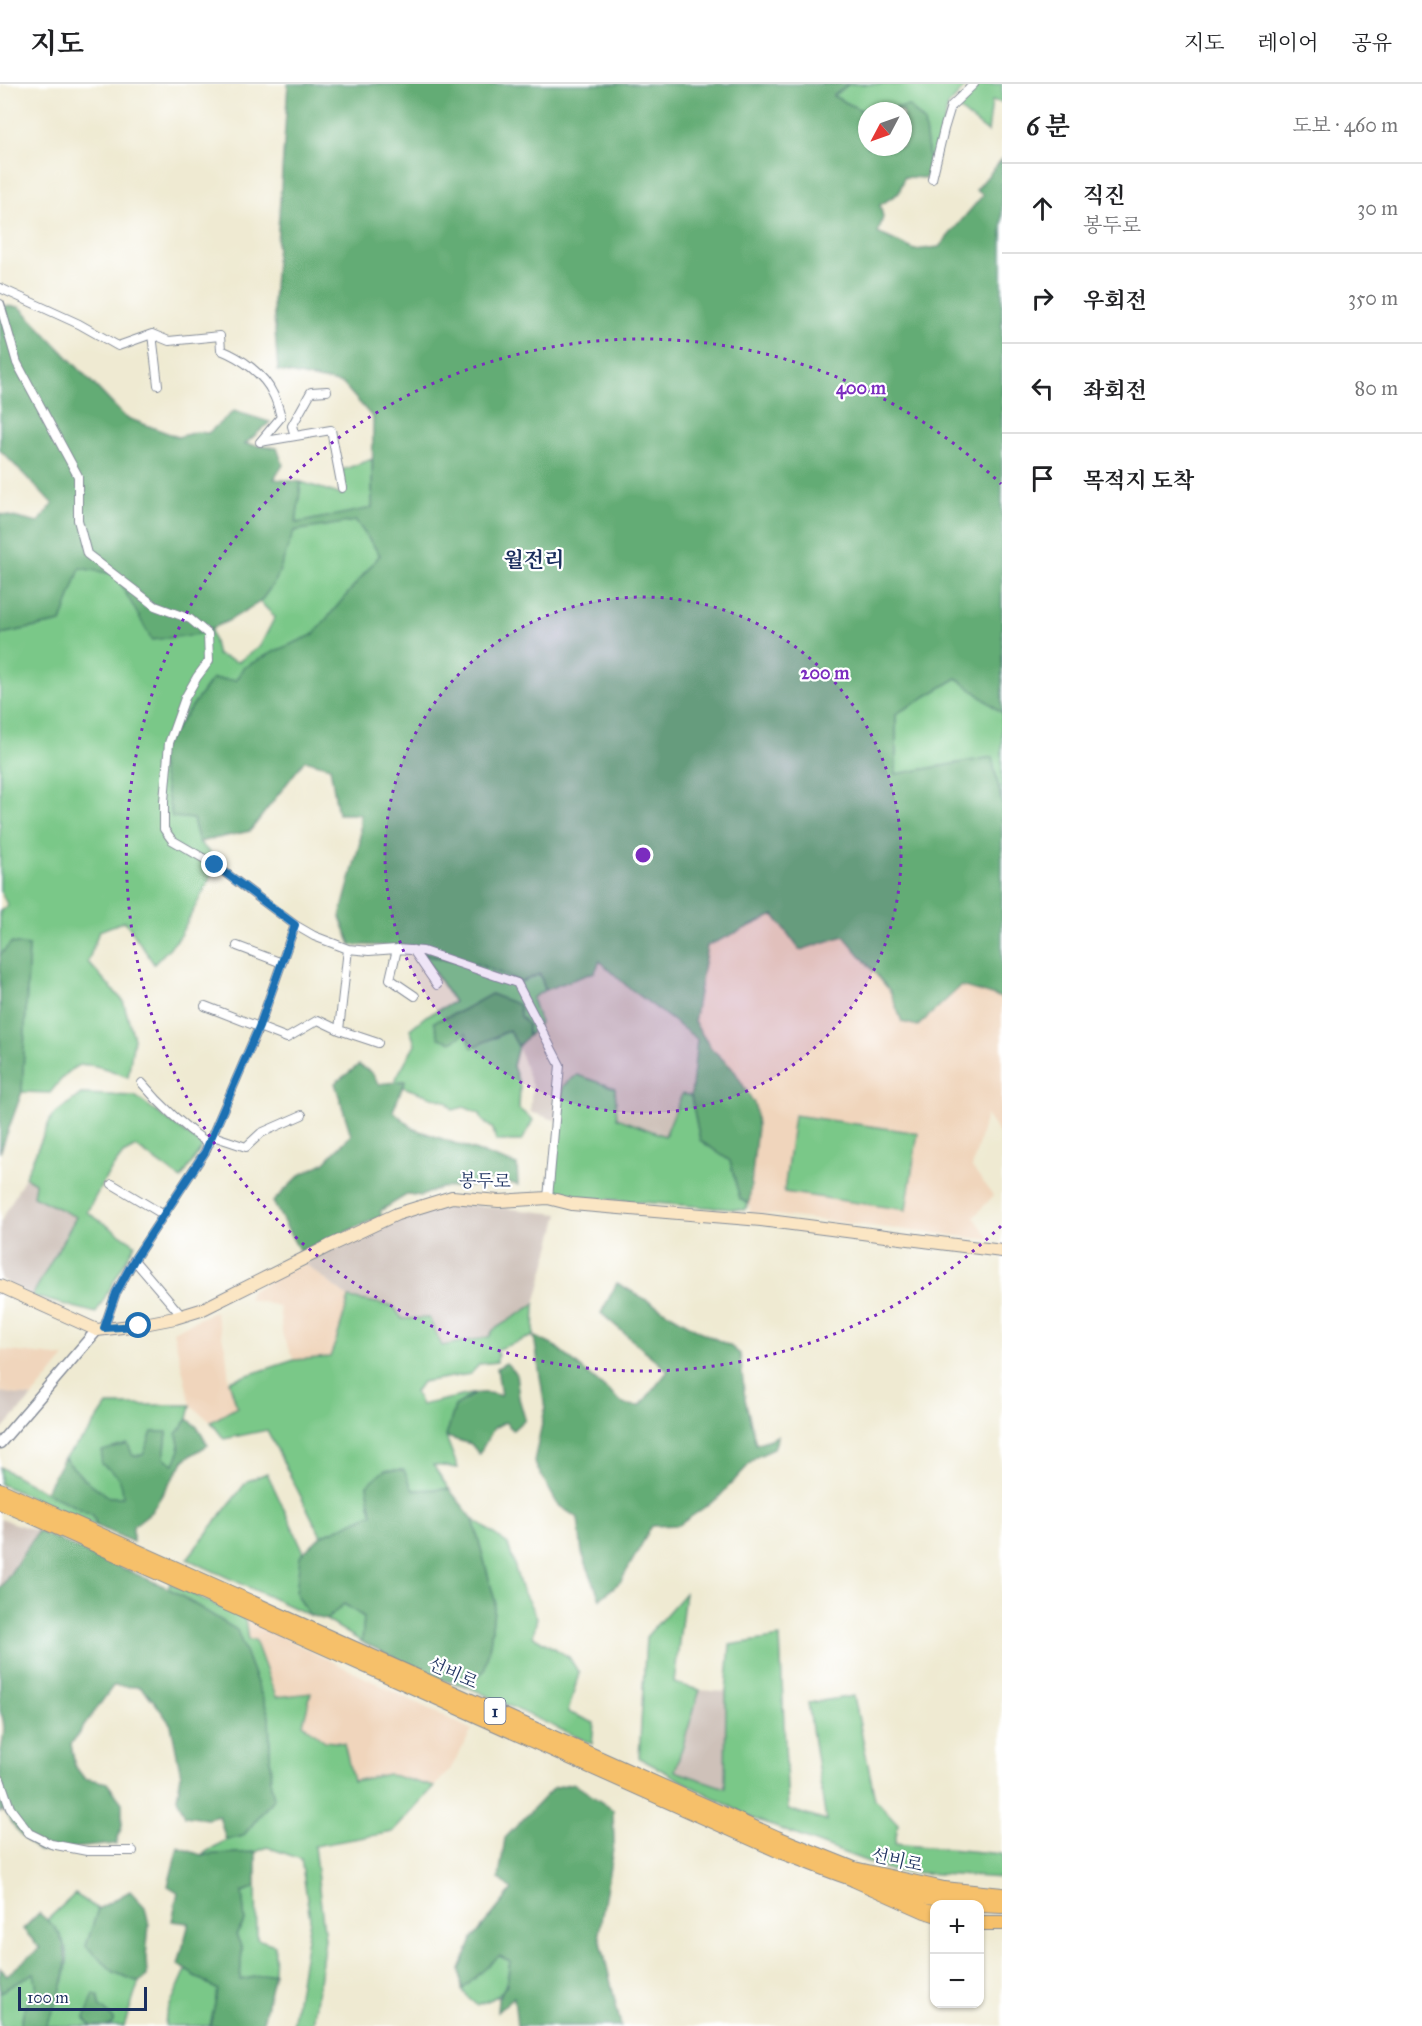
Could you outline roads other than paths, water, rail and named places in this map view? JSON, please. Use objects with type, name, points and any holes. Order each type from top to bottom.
[{"type":"main road","name":"봉두로","points":[[0,1286],[100,1329],[139,1326],[201,1310],[329,1245],[405,1212],[452,1197],[499,1201],[548,1198],[572,1204],[761,1220],[1002,1251]]},
{"type":"main road","name":"선비로","points":[[0,1490],[767,1833],[854,1869],[944,1889],[1002,1895]]},
{"type":"main road","name":"선비로","points":[[0,1502],[782,1852],[855,1880],[938,1900]]},
{"type":"main road","points":[[855,1880],[930,1913]]},
{"type":"main road","name":"선비로","points":[[984,1905],[1002,1906]]},
{"type":"main road","points":[[984,1923],[1002,1923]]},
{"type":"street","points":[[932,179],[951,106],[974,84]]},
{"type":"street","points":[[0,288],[79,324],[118,346],[152,334],[169,341],[220,336],[221,350],[244,362],[273,393],[281,417],[260,442],[331,430],[342,488]]},
{"type":"street","points":[[0,304],[17,363],[78,476],[78,520],[87,554],[155,606],[190,619],[208,634],[209,661],[196,677],[185,698],[169,742],[164,830],[172,840],[215,865],[295,925],[314,936],[348,949],[423,951],[517,983],[560,1065],[548,1198]]},
{"type":"street","points":[[152,334],[158,385]]},
{"type":"street","points":[[295,436],[292,426],[311,392],[327,391]]},
{"type":"street","points":[[0,1443],[100,1329],[134,1260],[205,1152],[259,1027],[295,925]]},
{"type":"street","points":[[237,946],[282,963]]},
{"type":"street","points":[[339,1030],[348,949]]},
{"type":"street","points":[[396,949],[390,979],[415,996]]},
{"type":"street","points":[[413,950],[437,985]]},
{"type":"street","points":[[205,1006],[287,1038],[318,1020],[339,1030],[378,1043]]},
{"type":"street","points":[[142,1083],[160,1105],[183,1126],[211,1140],[246,1147],[261,1133],[302,1115]]},
{"type":"street","points":[[112,1184],[164,1215]]},
{"type":"street","points":[[134,1260],[181,1315]]},
{"type":"street","points":[[0,1779],[10,1808],[29,1833],[51,1844],[87,1851],[133,1851]]},
{"type":"district","name":"월전리","points":[[534,560]]}]
